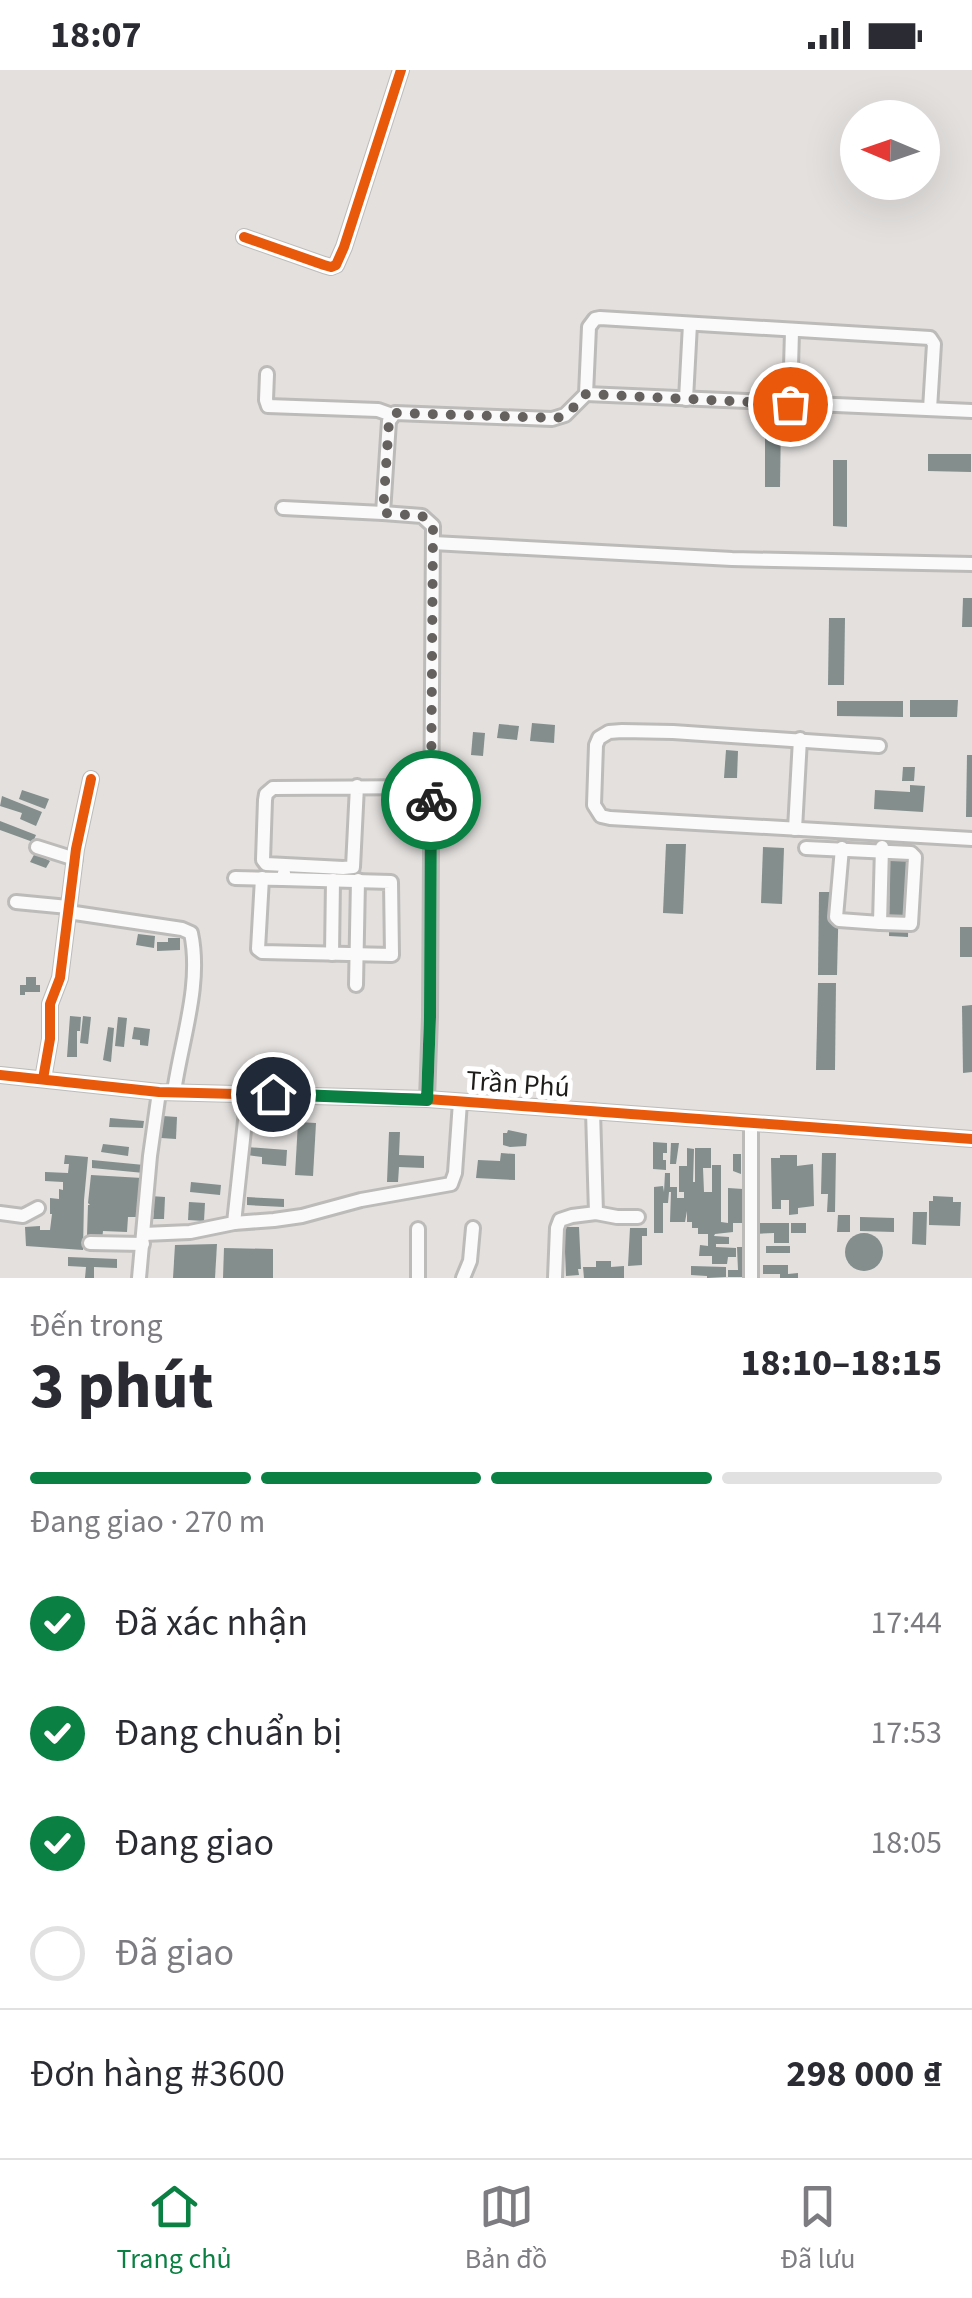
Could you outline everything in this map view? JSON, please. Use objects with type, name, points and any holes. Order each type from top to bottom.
[{"type":"street","points":[[244,237],[324,265],[336,265],[401,70]]},
{"type":"street","points":[[267,374],[268,406],[378,410],[392,415],[558,418],[586,394],[589,327],[595,319],[690,324],[930,338],[934,344],[930,409]]},
{"type":"street","points":[[686,399],[690,324]]},
{"type":"street","points":[[790,404],[792,331]]},
{"type":"street","points":[[586,394],[972,411]]},
{"type":"street","points":[[383,513],[392,415]]},
{"type":"street","points":[[283,508],[422,516],[433,526],[427,1100]]},
{"type":"street","points":[[433,542],[732,560],[972,564]]},
{"type":"street","points":[[878,746],[622,730],[599,738],[594,804],[602,816],[972,840]]},
{"type":"street","points":[[795,829],[800,739]]},
{"type":"street","points":[[43,1079],[50,1039],[50,1004],[60,978],[74,859],[91,779]]},
{"type":"street","points":[[332,954],[346,877],[355,860],[358,786]]},
{"type":"street","points":[[284,872],[263,860],[265,800],[270,790],[431,786]]},
{"type":"street","points":[[880,923],[882,834]]},
{"type":"street","points":[[37,848],[74,859]]},
{"type":"street","points":[[806,848],[842,848],[911,852],[915,857],[911,924],[838,920],[842,848]]},
{"type":"street","points":[[235,878],[262,878],[284,872],[388,880],[392,884],[392,954],[262,952],[258,949],[262,878]]},
{"type":"street","points":[[346,877],[357,954],[356,984]]},
{"type":"street","points":[[16,902],[191,933],[192,1008],[184,1030],[174,1092]]},
{"type":"street","name":"Trần Phú","points":[[0,1075],[159,1092],[427,1100],[972,1139]]},
{"type":"street","points":[[139,1278],[159,1092]]},
{"type":"street","points":[[234,1222],[248,1093]]},
{"type":"street","points":[[90,1242],[143,1239],[234,1222],[302,1216],[362,1200],[451,1184],[460,1102]]},
{"type":"street","points":[[593,1112],[596,1213]]},
{"type":"street","points":[[751,1278],[752,1123]]},
{"type":"street","points":[[0,1214],[23,1216],[38,1208]]},
{"type":"street","points":[[555,1278],[560,1220],[596,1213],[638,1217]]},
{"type":"street","points":[[463,1278],[470,1262],[473,1228]]},
{"type":"street","points":[[418,1229],[418,1278]]},
{"type":"building","points":[[765,419],[781,419],[780,487],[765,487]]},
{"type":"building","points":[[928,454],[971,454],[971,472],[928,471]]},
{"type":"building","points":[[833,460],[847,460],[847,527],[833,526]]},
{"type":"building","points":[[963,598],[972,598],[972,627],[962,627]]},
{"type":"building","points":[[829,618],[845,618],[844,685],[828,685]]},
{"type":"building","points":[[910,700],[958,700],[957,717],[910,717]]},
{"type":"building","points":[[837,701],[903,701],[903,717],[837,716]]},
{"type":"building","points":[[532,723],[555,725],[554,743],[530,741]]},
{"type":"building","points":[[499,724],[519,726],[517,740],[497,738]]},
{"type":"building","points":[[473,732],[485,733],[483,756],[471,755]]},
{"type":"building","points":[[726,750],[738,751],[737,778],[724,778]]},
{"type":"building","points":[[967,755],[972,755],[972,817],[966,817]]},
{"type":"building","points":[[903,767],[915,767],[914,781],[902,781]]},
{"type":"building","points":[[910,785],[925,786],[923,812],[874,809],[875,790],[910,792]]},
{"type":"building","points":[[22,790],[49,799],[45,809],[19,799]]},
{"type":"building","points":[[2,796],[42,812],[36,826],[20,819],[22,813],[0,806]]},
{"type":"building","points":[[0,821],[36,835],[33,842],[0,830]]},
{"type":"building","points":[[666,844],[686,844],[683,914],[663,913]]},
{"type":"building","points":[[763,847],[784,848],[782,904],[761,903]]},
{"type":"building","points":[[890,851],[910,851],[908,937],[889,936]]},
{"type":"building","points":[[35,853],[50,861],[46,868],[30,862]]},
{"type":"building","points":[[819,892],[839,892],[837,975],[818,975]]},
{"type":"building","points":[[960,927],[972,927],[972,957],[960,957]]},
{"type":"building","points":[[138,934],[155,936],[154,948],[136,945]]},
{"type":"building","points":[[168,938],[180,938],[180,950],[157,951],[157,942],[168,942]]},
{"type":"building","points":[[26,977],[36,977],[40,992],[20,995],[20,985],[26,985]]},
{"type":"building","points":[[818,983],[836,983],[835,1070],[816,1070]]},
{"type":"building","points":[[972,1005],[972,1072],[963,1073],[962,1006]]},
{"type":"building","points":[[70,1016],[81,1017],[77,1057],[67,1057]]},
{"type":"building","points":[[83,1016],[91,1017],[88,1044],[80,1043]]},
{"type":"building","points":[[118,1017],[127,1018],[124,1047],[115,1046]]},
{"type":"building","points":[[108,1027],[114,1028],[111,1062],[103,1060]]},
{"type":"building","points":[[134,1027],[150,1029],[148,1046],[132,1039]]},
{"type":"building","points":[[163,1116],[177,1117],[176,1139],[161,1138]]},
{"type":"building","points":[[110,1118],[144,1121],[143,1128],[109,1127]]},
{"type":"building","points":[[298,1122],[316,1123],[313,1176],[295,1175]]},
{"type":"building","points":[[508,1130],[527,1134],[526,1146],[503,1145],[503,1133]]},
{"type":"building","points":[[389,1132],[400,1132],[399,1155],[424,1156],[424,1168],[399,1167],[398,1182],[387,1182]]},
{"type":"building","points":[[653,1142],[667,1143],[667,1153],[663,1153],[666,1170],[653,1169]]},
{"type":"building","points":[[671,1143],[679,1143],[676,1164],[670,1164]]},
{"type":"building","points":[[103,1144],[129,1147],[128,1156],[101,1152]]},
{"type":"building","points":[[247,1147],[287,1150],[286,1166],[262,1164],[262,1157],[247,1155]]},
{"type":"building","points":[[687,1148],[694,1149],[695,1182],[695,1148],[711,1148],[711,1168],[703,1168],[704,1192],[712,1192],[712,1165],[721,1165],[721,1222],[728,1223],[728,1188],[743,1189],[743,1223],[733,1223],[733,1232],[714,1236],[729,1237],[729,1244],[716,1247],[736,1248],[736,1257],[728,1257],[727,1264],[712,1264],[712,1256],[699,1256],[700,1245],[708,1246],[708,1234],[698,1234],[698,1228],[692,1228],[692,1222],[687,1222],[687,1211],[685,1222],[670,1222],[671,1192],[668,1203],[663,1203],[663,1233],[654,1233],[654,1187],[663,1186],[664,1192],[665,1173],[670,1173],[670,1187],[677,1187],[677,1198],[684,1198],[684,1192],[679,1192],[679,1166],[687,1166]]},
{"type":"building","points":[[501,1153],[515,1154],[515,1180],[476,1178],[478,1160],[500,1161]]},
{"type":"building","points":[[822,1153],[836,1153],[835,1212],[827,1212],[828,1194],[821,1194]]},
{"type":"building","points":[[733,1154],[741,1154],[741,1174],[733,1171]]},
{"type":"building","points":[[65,1155],[88,1157],[83,1250],[26,1246],[25,1227],[50,1230],[50,1198],[59,1199],[63,1182],[45,1181],[45,1172],[68,1173]]},
{"type":"building","points":[[797,1155],[797,1166],[813,1164],[814,1206],[798,1208],[798,1214],[789,1215],[789,1200],[781,1200],[781,1209],[772,1209],[771,1158]]},
{"type":"building","points":[[92,1160],[144,1165],[144,1173],[92,1168]]},
{"type":"building","points":[[91,1175],[142,1178],[140,1217],[128,1217],[127,1232],[103,1231],[102,1240],[87,1236]]},
{"type":"building","points":[[191,1182],[221,1185],[220,1195],[190,1192]]},
{"type":"building","points":[[150,1196],[165,1197],[164,1219],[153,1219]]},
{"type":"building","points":[[933,1196],[953,1197],[953,1202],[961,1202],[960,1226],[929,1225],[929,1201],[933,1201]]},
{"type":"building","points":[[247,1197],[284,1199],[284,1207],[247,1205]]},
{"type":"building","points":[[189,1202],[205,1203],[204,1221],[188,1220]]},
{"type":"building","points":[[913,1212],[927,1212],[926,1245],[912,1244]]},
{"type":"building","points":[[838,1215],[850,1215],[850,1232],[837,1232]]},
{"type":"building","points":[[860,1217],[894,1218],[894,1232],[860,1231]]},
{"type":"building","points":[[753,1223],[789,1223],[789,1243],[774,1243],[774,1233],[753,1234]]},
{"type":"building","points":[[791,1223],[806,1223],[806,1233],[791,1233]]},
{"type":"building","points":[[564,1227],[579,1227],[579,1275],[566,1276]]},
{"type":"building","points":[[630,1228],[647,1228],[647,1236],[642,1236],[642,1265],[628,1266]]},
{"type":"building","points":[[864,1233],[878,1238],[883,1252],[878,1266],[864,1271],[850,1266],[845,1252],[850,1238]]},
{"type":"building","points":[[217,1244],[215,1278],[173,1278],[175,1245]]},
{"type":"building","points":[[766,1246],[790,1246],[790,1253],[766,1253]]},
{"type":"building","points":[[737,1247],[745,1247],[745,1277],[728,1277],[728,1270],[738,1270]]},
{"type":"building","points":[[224,1248],[273,1249],[273,1278],[223,1278]]},
{"type":"building","points":[[68,1257],[117,1259],[117,1268],[94,1267],[94,1278],[85,1278],[86,1267],[68,1266]]},
{"type":"building","points":[[596,1261],[611,1261],[611,1267],[624,1266],[624,1278],[584,1278],[583,1267],[596,1267]]},
{"type":"building","points":[[763,1265],[788,1265],[788,1274],[798,1273],[798,1278],[763,1274]]},
{"type":"building","points":[[691,1266],[726,1267],[726,1277],[691,1275]]},
{"type":"cycle path","points":[[244,237],[324,265],[336,265],[401,70]]},
{"type":"cycle path","points":[[43,1079],[50,1039],[50,1004],[60,978],[76,849],[91,779]]},
{"type":"cycle path","points":[[0,1075],[159,1092],[427,1099],[972,1139]]},
{"type":"way so far","points":[[431,800],[433,526],[422,516],[383,513],[392,415],[558,418],[586,394],[790,404]]},
{"type":"route","points":[[273,1094],[427,1100],[431,800]]}]
